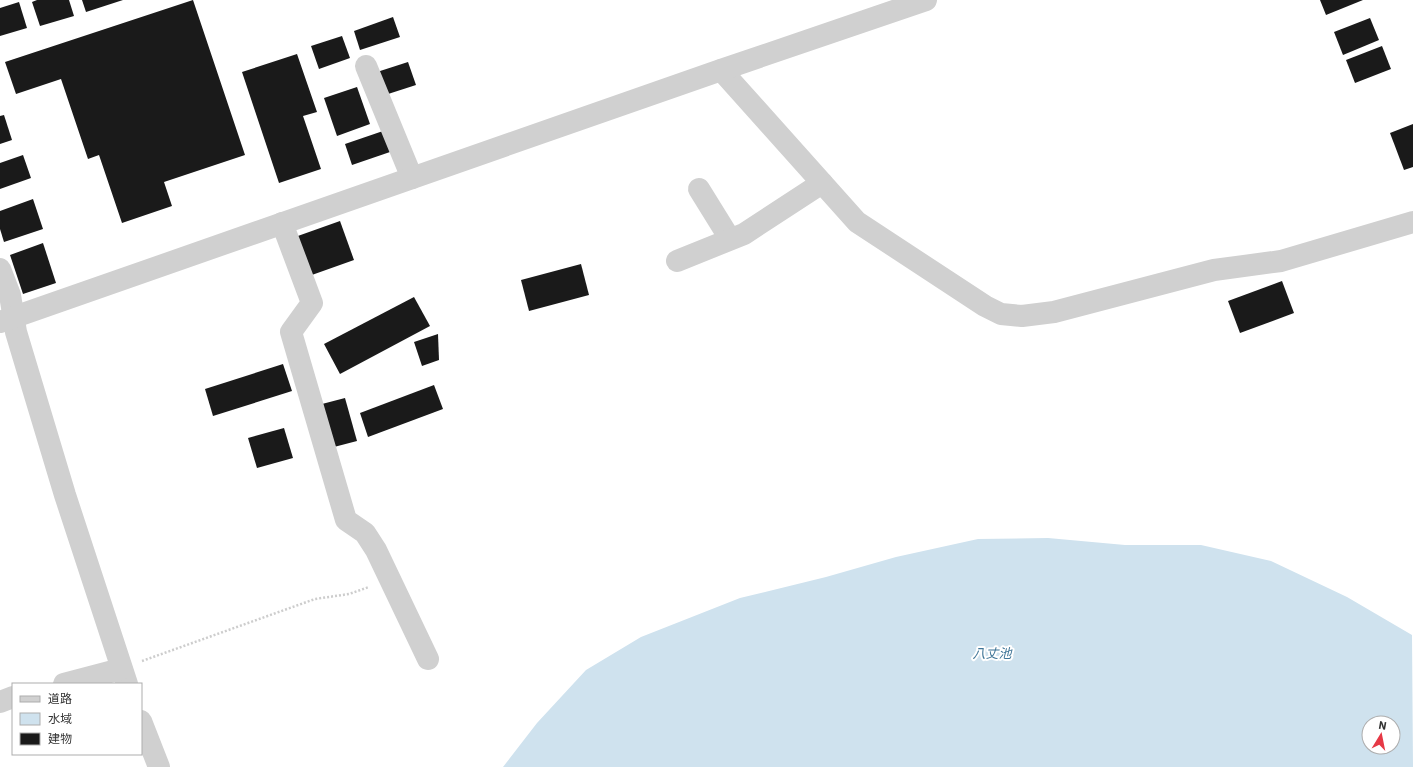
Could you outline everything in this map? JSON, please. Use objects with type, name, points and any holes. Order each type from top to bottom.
[{"type":"street","points":[[7,320],[721,70],[926,0]]},
{"type":"street","points":[[366,66],[412,178]]},
{"type":"street","points":[[721,70],[857,222],[985,306],[1001,314],[1022,316],[1054,312],[1214,270],[1281,261],[1413,222]]},
{"type":"street","points":[[677,261],[744,234],[822,183]]},
{"type":"street","points":[[699,189],[730,240]]},
{"type":"street","points":[[282,224],[312,303],[291,332],[346,520],[365,533],[376,550],[428,659]]},
{"type":"street","points":[[0,269],[10,295],[7,320],[16,332],[62,487],[124,676],[72,683]]},
{"type":"street","points":[[0,702],[12,697]]},
{"type":"street","points":[[142,724],[158,767]]},
{"type":"path","points":[[124,676],[315,599],[349,594],[390,580]]},
{"type":"water","name":"八丈池","points":[[1048,538],[1125,545],[1201,545],[1271,561],[1347,597],[1412,635],[1413,767],[503,767],[537,723],[586,670],[641,637],[740,598],[826,577],[896,557],[978,539]]},
{"type":"building","points":[[37,0],[69,0],[74,16],[40,26],[32,2]]},
{"type":"building","points":[[82,0],[123,0],[86,12]]},
{"type":"building","points":[[193,0],[245,155],[164,182],[172,206],[122,223],[99,155],[88,159],[61,79],[16,94],[5,62]]},
{"type":"building","points":[[1320,0],[1363,0],[1326,15]]},
{"type":"building","points":[[19,2],[27,28],[0,36],[0,8]]},
{"type":"building","points":[[393,17],[400,37],[360,50],[354,31]]},
{"type":"building","points":[[1370,18],[1379,40],[1343,55],[1334,32]]},
{"type":"building","points":[[342,36],[350,58],[319,69],[311,46]]},
{"type":"building","points":[[1382,46],[1391,69],[1355,83],[1346,60]]},
{"type":"building","points":[[297,54],[317,112],[303,116],[321,169],[279,183],[242,72]]},
{"type":"building","points":[[408,62],[416,85],[385,95],[377,72]]},
{"type":"building","points":[[357,87],[370,124],[337,136],[324,98]]},
{"type":"building","points":[[4,115],[12,140],[0,144],[0,116]]},
{"type":"building","points":[[1413,124],[1413,167],[1404,170],[1390,133]]},
{"type":"building","points":[[383,131],[390,152],[352,165],[345,144]]},
{"type":"building","points":[[23,155],[31,178],[0,189],[0,163]]},
{"type":"building","points":[[33,199],[43,229],[4,242],[0,229],[0,211]]},
{"type":"building","points":[[340,221],[354,260],[309,276],[295,237]]},
{"type":"building","points":[[43,243],[56,283],[23,294],[10,255]]},
{"type":"building","points":[[581,264],[589,295],[529,311],[521,280]]},
{"type":"building","points":[[1282,281],[1294,313],[1240,333],[1228,301]]},
{"type":"building","points":[[414,297],[430,326],[340,374],[324,344]]},
{"type":"building","points":[[438,334],[439,360],[422,366],[414,342]]},
{"type":"building","points":[[283,364],[292,391],[213,416],[205,389]]},
{"type":"building","points":[[434,385],[443,409],[368,437],[360,413]]},
{"type":"building","points":[[345,398],[357,441],[334,447],[322,404]]},
{"type":"building","points":[[284,428],[293,458],[257,468],[248,438]]}]
